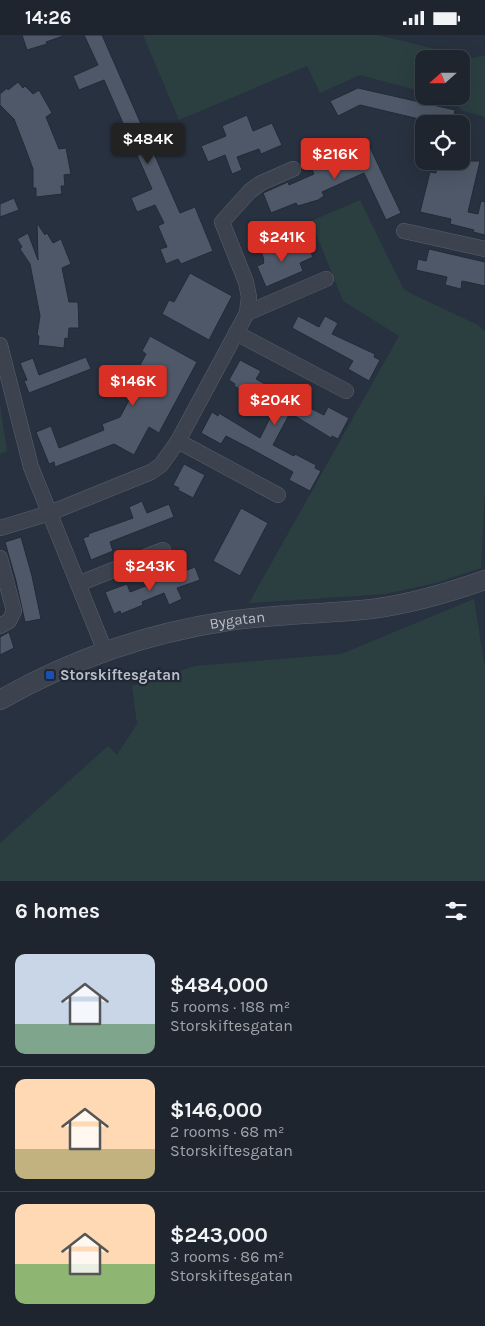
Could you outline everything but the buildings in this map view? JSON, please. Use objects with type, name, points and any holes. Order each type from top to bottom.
[{"type":"street","points":[[0,528],[50,513],[157,469],[166,459],[178,441],[247,313],[249,297],[246,282],[222,222],[250,191],[261,183],[293,169]]},
{"type":"street","points":[[404,231],[485,249]]},
{"type":"street","points":[[247,313],[326,279]]},
{"type":"street","points":[[236,333],[346,391]]},
{"type":"street","points":[[0,345],[27,451],[105,651]]},
{"type":"street","points":[[178,441],[278,495]]},
{"type":"street","points":[[78,584],[163,549]]},
{"type":"street","points":[[0,558],[14,611],[9,621],[0,626]]},
{"type":"street","name":"Bygatan","points":[[0,700],[50,675],[105,651],[180,630],[228,621],[372,609],[454,591],[485,580]]},
{"type":"green space","points":[[143,35],[377,35],[440,50],[415,50],[415,90],[360,75],[320,93],[307,66],[179,120]]},
{"type":"green space","points":[[485,55],[485,117],[463,111],[456,105],[470,105],[470,57]]},
{"type":"green space","points":[[360,200],[403,288],[478,325],[485,332],[485,488],[481,568],[436,583],[385,594],[249,603],[399,336],[343,301],[311,221]]},
{"type":"green space","points":[[0,405],[7,451],[0,454]]},
{"type":"green space","points":[[474,599],[485,668],[485,881],[0,881],[0,843],[108,746],[117,755],[137,724],[132,686],[195,666],[341,654]]},
{"type":"place","name":"Storskiftesgatan","points":[[50,675]]}]
